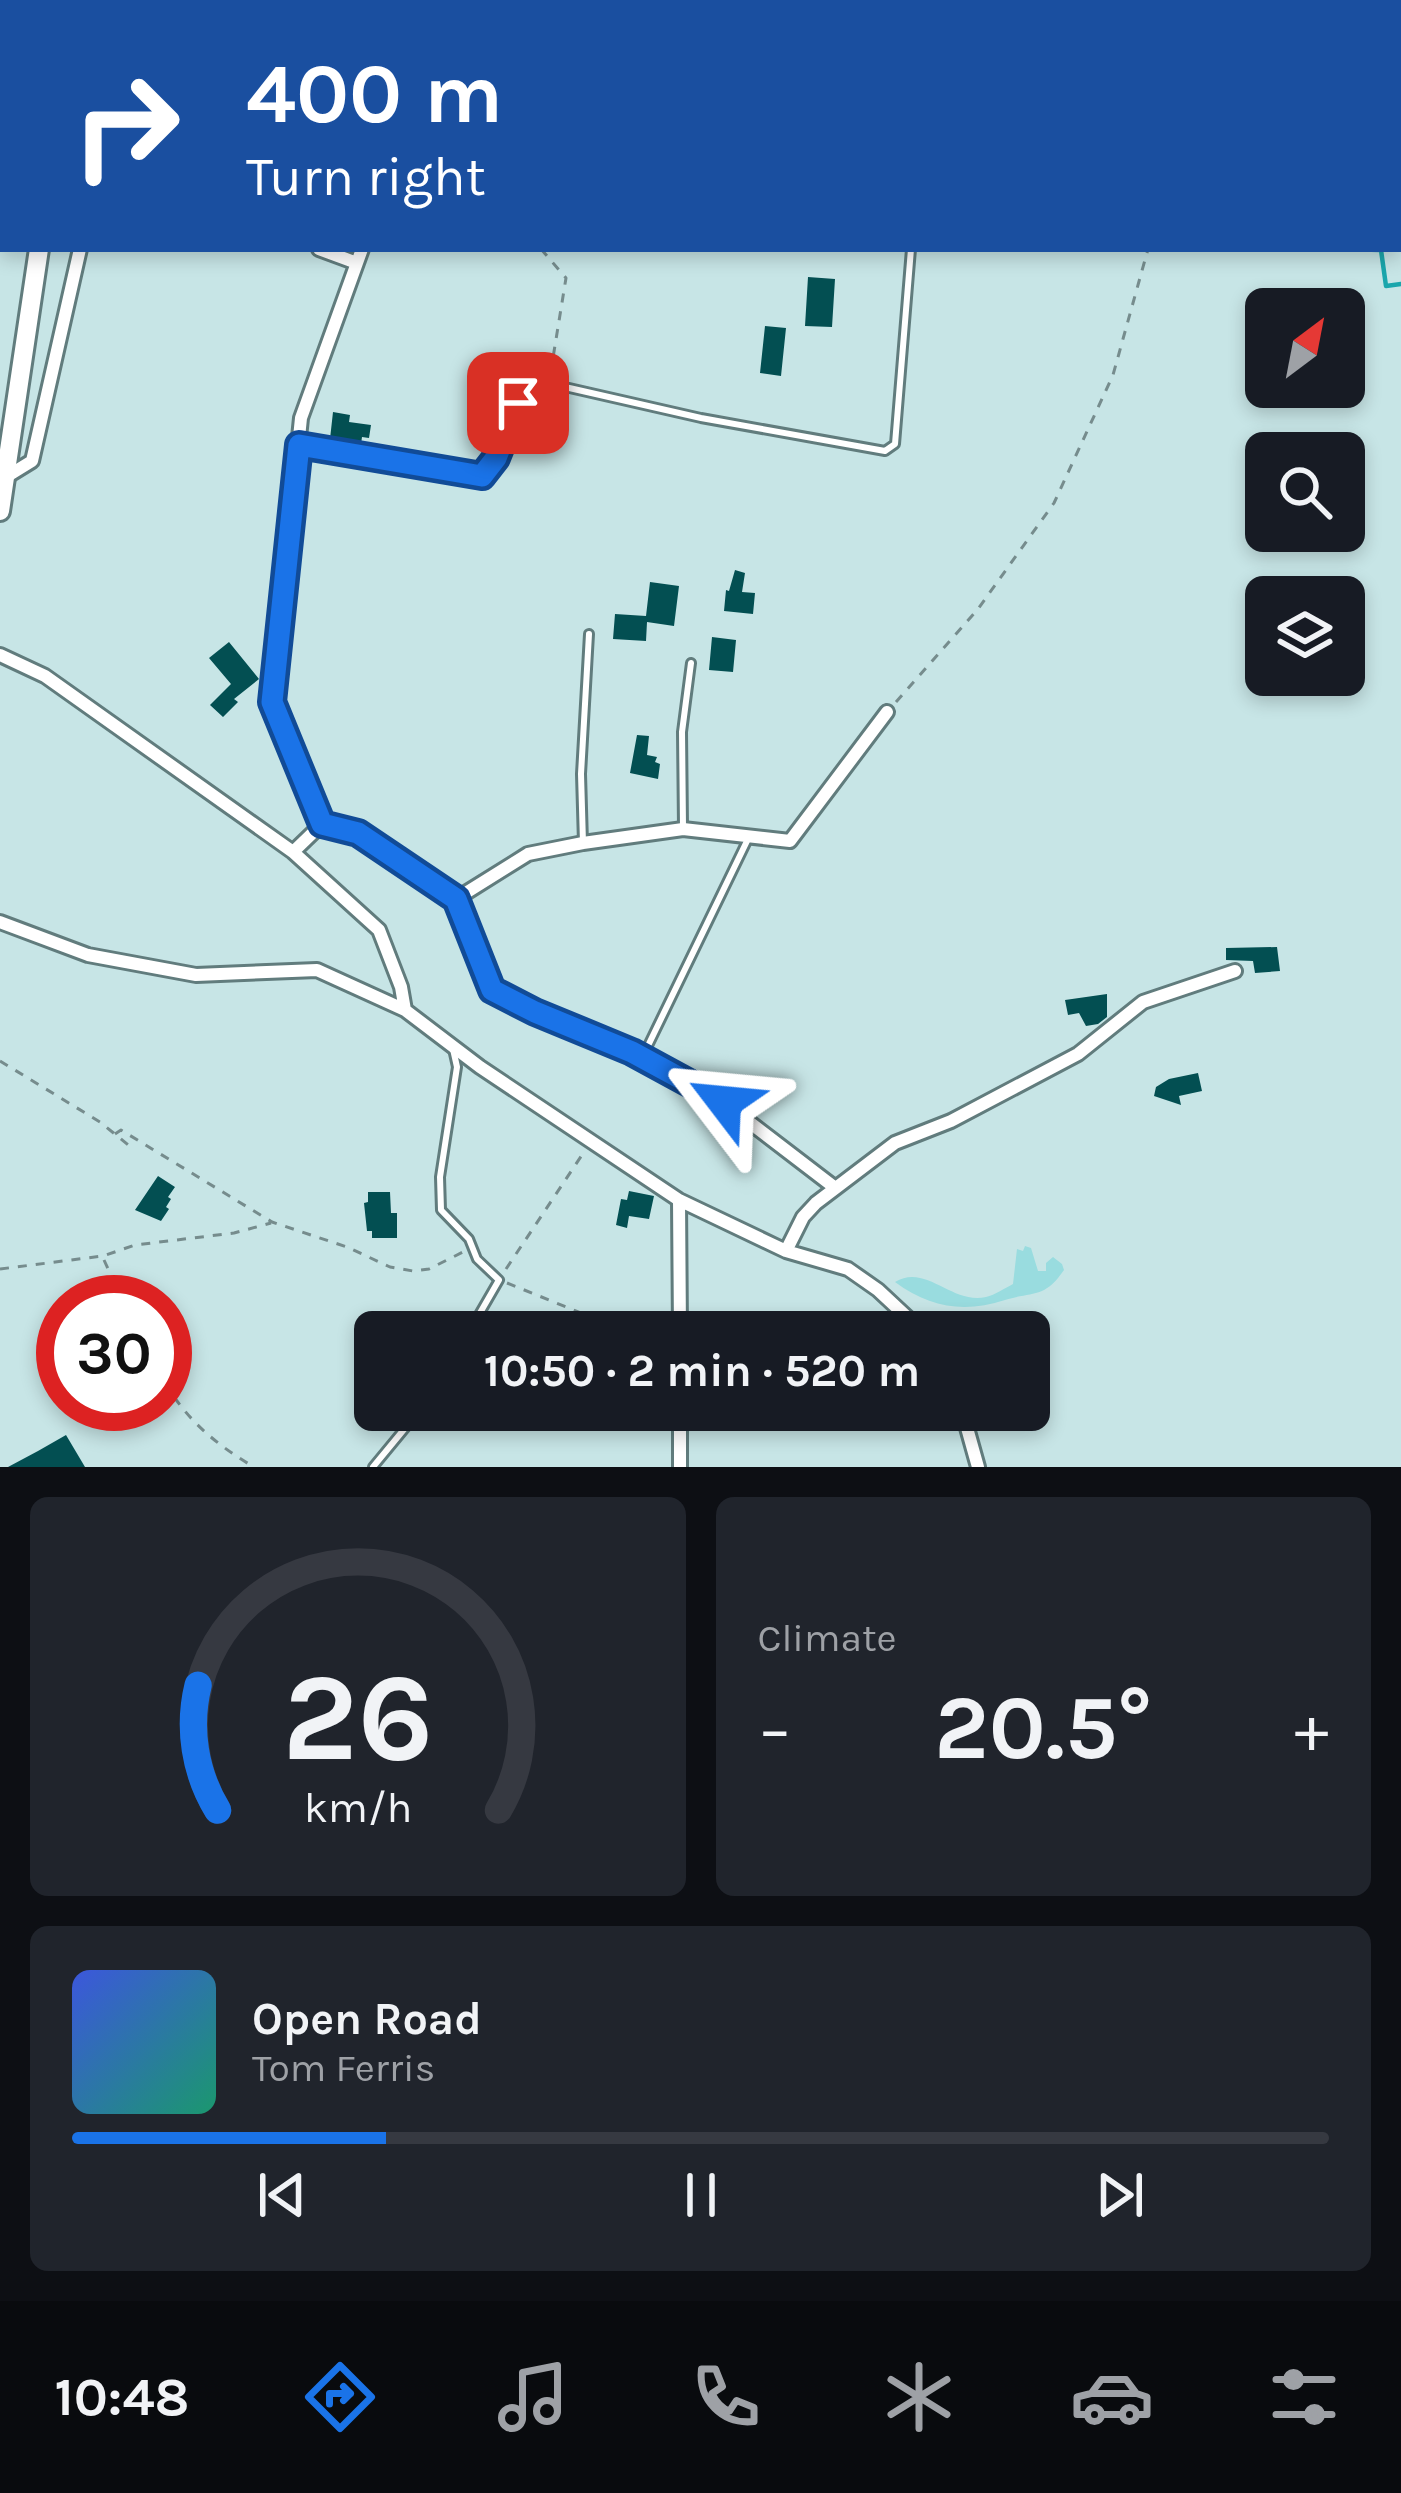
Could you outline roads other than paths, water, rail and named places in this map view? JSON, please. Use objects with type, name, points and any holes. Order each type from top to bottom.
[{"type":"main road","points":[[0,512],[39,252]]},
{"type":"street","points":[[6,477],[32,461],[79,252]]},
{"type":"street","points":[[322,824],[272,702],[302,418],[359,256]]},
{"type":"street","points":[[0,655],[44,676],[292,852],[379,930],[405,1010]]},
{"type":"street","points":[[456,899],[528,854],[583,843],[683,830],[790,841],[887,712]]},
{"type":"street","points":[[292,852],[322,824]]},
{"type":"street","points":[[322,824],[358,833],[456,899],[492,990],[643,1058],[724,1102],[834,1187]]},
{"type":"street","points":[[0,922],[88,955],[196,975],[317,970],[405,1010],[679,1200],[786,1251],[848,1269],[904,1311]]},
{"type":"street","points":[[786,1251],[803,1217],[834,1187],[895,1143],[951,1121],[1078,1054],[1143,1002],[1235,971]]},
{"type":"street","points":[[679,1200],[680,1311]]},
{"type":"street","points":[[680,1431],[680,1467]]},
{"type":"street","points":[[968,1431],[978,1467]]},
{"type":"lane","points":[[299,445],[482,476],[496,458],[529,382],[886,451],[895,444],[911,252]]},
{"type":"lane","points":[[583,843],[581,774],[589,634]]},
{"type":"lane","points":[[683,830],[682,732],[692,663]]},
{"type":"lane","points":[[643,1058],[748,838]]},
{"type":"lane","points":[[452,1046],[457,1067],[440,1177],[441,1210],[476,1259],[499,1280],[481,1311]]},
{"type":"lane","points":[[373,1467],[402,1431]]},
{"type":"waterway","points":[[1381,252],[1386,286],[1401,284]]}]
